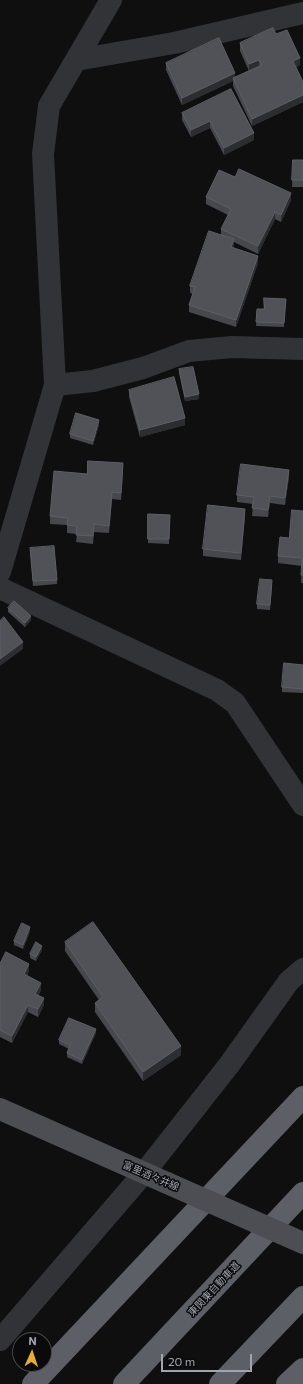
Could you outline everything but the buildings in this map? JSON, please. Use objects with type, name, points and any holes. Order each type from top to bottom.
[{"type":"highway","points":[[33,1384],[303,1097]]},
{"type":"highway","name":"東関東自動車道","points":[[124,1384],[303,1193]]},
{"type":"highway","points":[[220,1384],[303,1297]]},
{"type":"highway","points":[[287,1384],[303,1369]]},
{"type":"main road","name":"富里酒々井線","points":[[0,1109],[303,1243]]},
{"type":"street","points":[[0,572],[55,385],[42,154],[49,106],[111,0]]},
{"type":"street","points":[[76,60],[174,43],[303,13]]},
{"type":"street","points":[[55,385],[94,381],[143,368],[189,351],[232,347],[303,349]]},
{"type":"street","points":[[0,588],[217,690],[235,703],[303,805]]},
{"type":"street","points":[[0,1340],[144,1173],[229,1066],[289,981],[303,969]]}]
